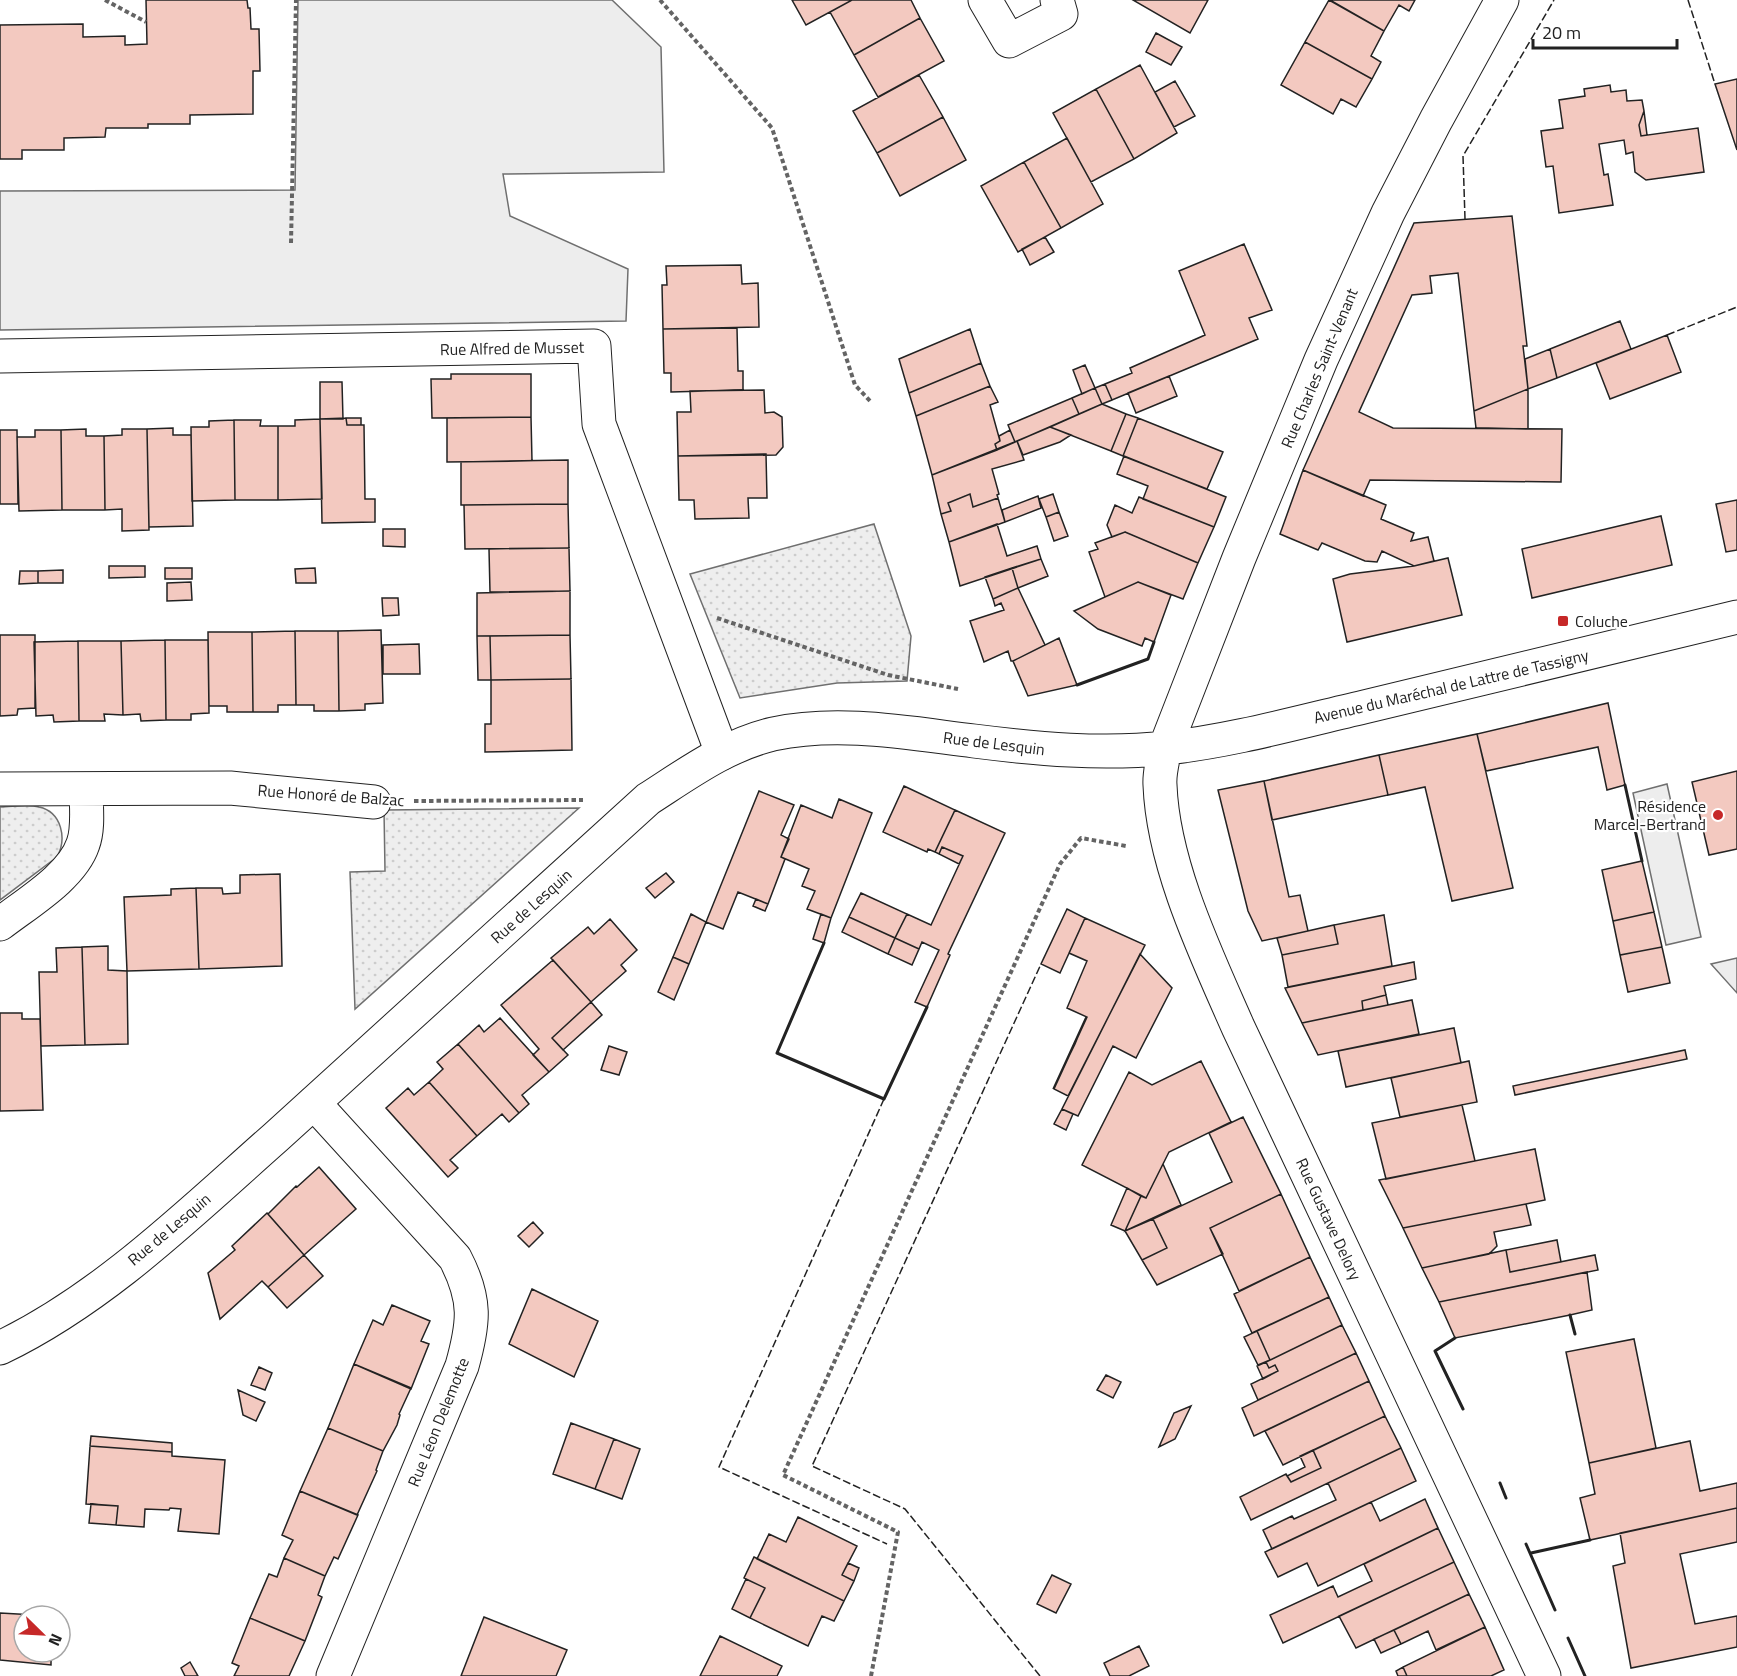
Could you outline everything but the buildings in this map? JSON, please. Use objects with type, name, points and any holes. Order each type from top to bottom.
[{"type":"street","points":[[985,0],[1009,41],[1061,14],[1057,0]]},
{"type":"street","name":"Rue Charles Saint-Venant","points":[[1165,748],[1266,492],[1373,244],[1436,120],[1503,0]]},
{"type":"street","name":"Rue Alfred de Musset","points":[[0,356],[594,346],[600,424],[722,753]]},
{"type":"street","name":"Avenue du Maréchal de Lattre de Tassigny","points":[[1165,748],[1227,738],[1737,617]]},
{"type":"street","name":"Rue de Lesquin","points":[[0,1348],[45,1323],[106,1282],[148,1248],[314,1103],[648,799],[722,753],[772,734],[855,728],[1055,750],[1165,748]]},
{"type":"street","name":"Rue Gustave Delory","points":[[1165,748],[1160,782],[1162,815],[1171,855],[1197,934],[1238,1027],[1544,1676]]},
{"type":"street","name":"Rue Honoré de Balzac","points":[[0,789],[230,788],[374,802]]},
{"type":"street","points":[[0,924],[65,873],[75,860],[83,844],[86,789]]},
{"type":"street","name":"Rue Léon Delemotte","points":[[314,1103],[455,1258],[467,1280],[472,1307],[470,1337],[462,1366],[333,1676]]},
{"type":"path","points":[[105,0],[146,22]]},
{"type":"path","points":[[291,243],[296,0]]},
{"type":"path","points":[[660,0],[772,128],[855,385],[870,401]]},
{"type":"path","points":[[665,600],[888,675],[958,689]]},
{"type":"path","name":"Rue Honoré de Balzac","points":[[374,802],[648,799]]},
{"type":"path","points":[[871,1676],[898,1532],[783,1475],[1060,864],[1081,838],[1171,855]]},
{"type":"shaded area","points":[[298,0],[612,0],[661,47],[664,172],[503,174],[510,216],[628,269],[626,321],[0,330],[0,191],[295,190]]},
{"type":"shaded area","points":[[874,524],[911,636],[907,681],[837,683],[740,698],[690,574]]},
{"type":"shaded area","points":[[1667,784],[1701,937],[1666,945],[1633,793]]},
{"type":"shaded area","points":[[30,806],[47,810],[57,820],[62,842],[57,857],[0,900],[0,807]]},
{"type":"shaded area","points":[[579,808],[355,1009],[350,872],[385,871],[384,810]]},
{"type":"shaded area","points":[[1737,958],[1737,993],[1711,964]]},
{"type":"fence","points":[[1465,219],[1463,156],[1554,0]]},
{"type":"fence","points":[[1688,0],[1715,84]]},
{"type":"fence","points":[[1667,335],[1737,307]]},
{"type":"fence","points":[[1040,1676],[905,1509],[812,1466],[1041,964]]},
{"type":"fence","points":[[884,1099],[719,1467],[887,1544]]},
{"type":"wall","points":[[1077,685],[1148,659],[1154,642]]},
{"type":"wall","points":[[1625,785],[1642,861]]},
{"type":"wall","points":[[824,943],[777,1053],[884,1099],[927,1007]]},
{"type":"wall","points":[[1570,1315],[1575,1334]]},
{"type":"wall","points":[[1455,1338],[1435,1351],[1463,1409]]},
{"type":"wall","points":[[1500,1483],[1506,1498]]},
{"type":"wall","points":[[1531,1553],[1590,1540]]},
{"type":"wall","points":[[1526,1544],[1555,1610]]},
{"type":"wall","points":[[1568,1638],[1585,1676]]},
{"type":"place","name":"Coluche","points":[[1563,621]]},
{"type":"place","name":"Résidence Marcel-Bertrand","points":[[1718,815]]}]
